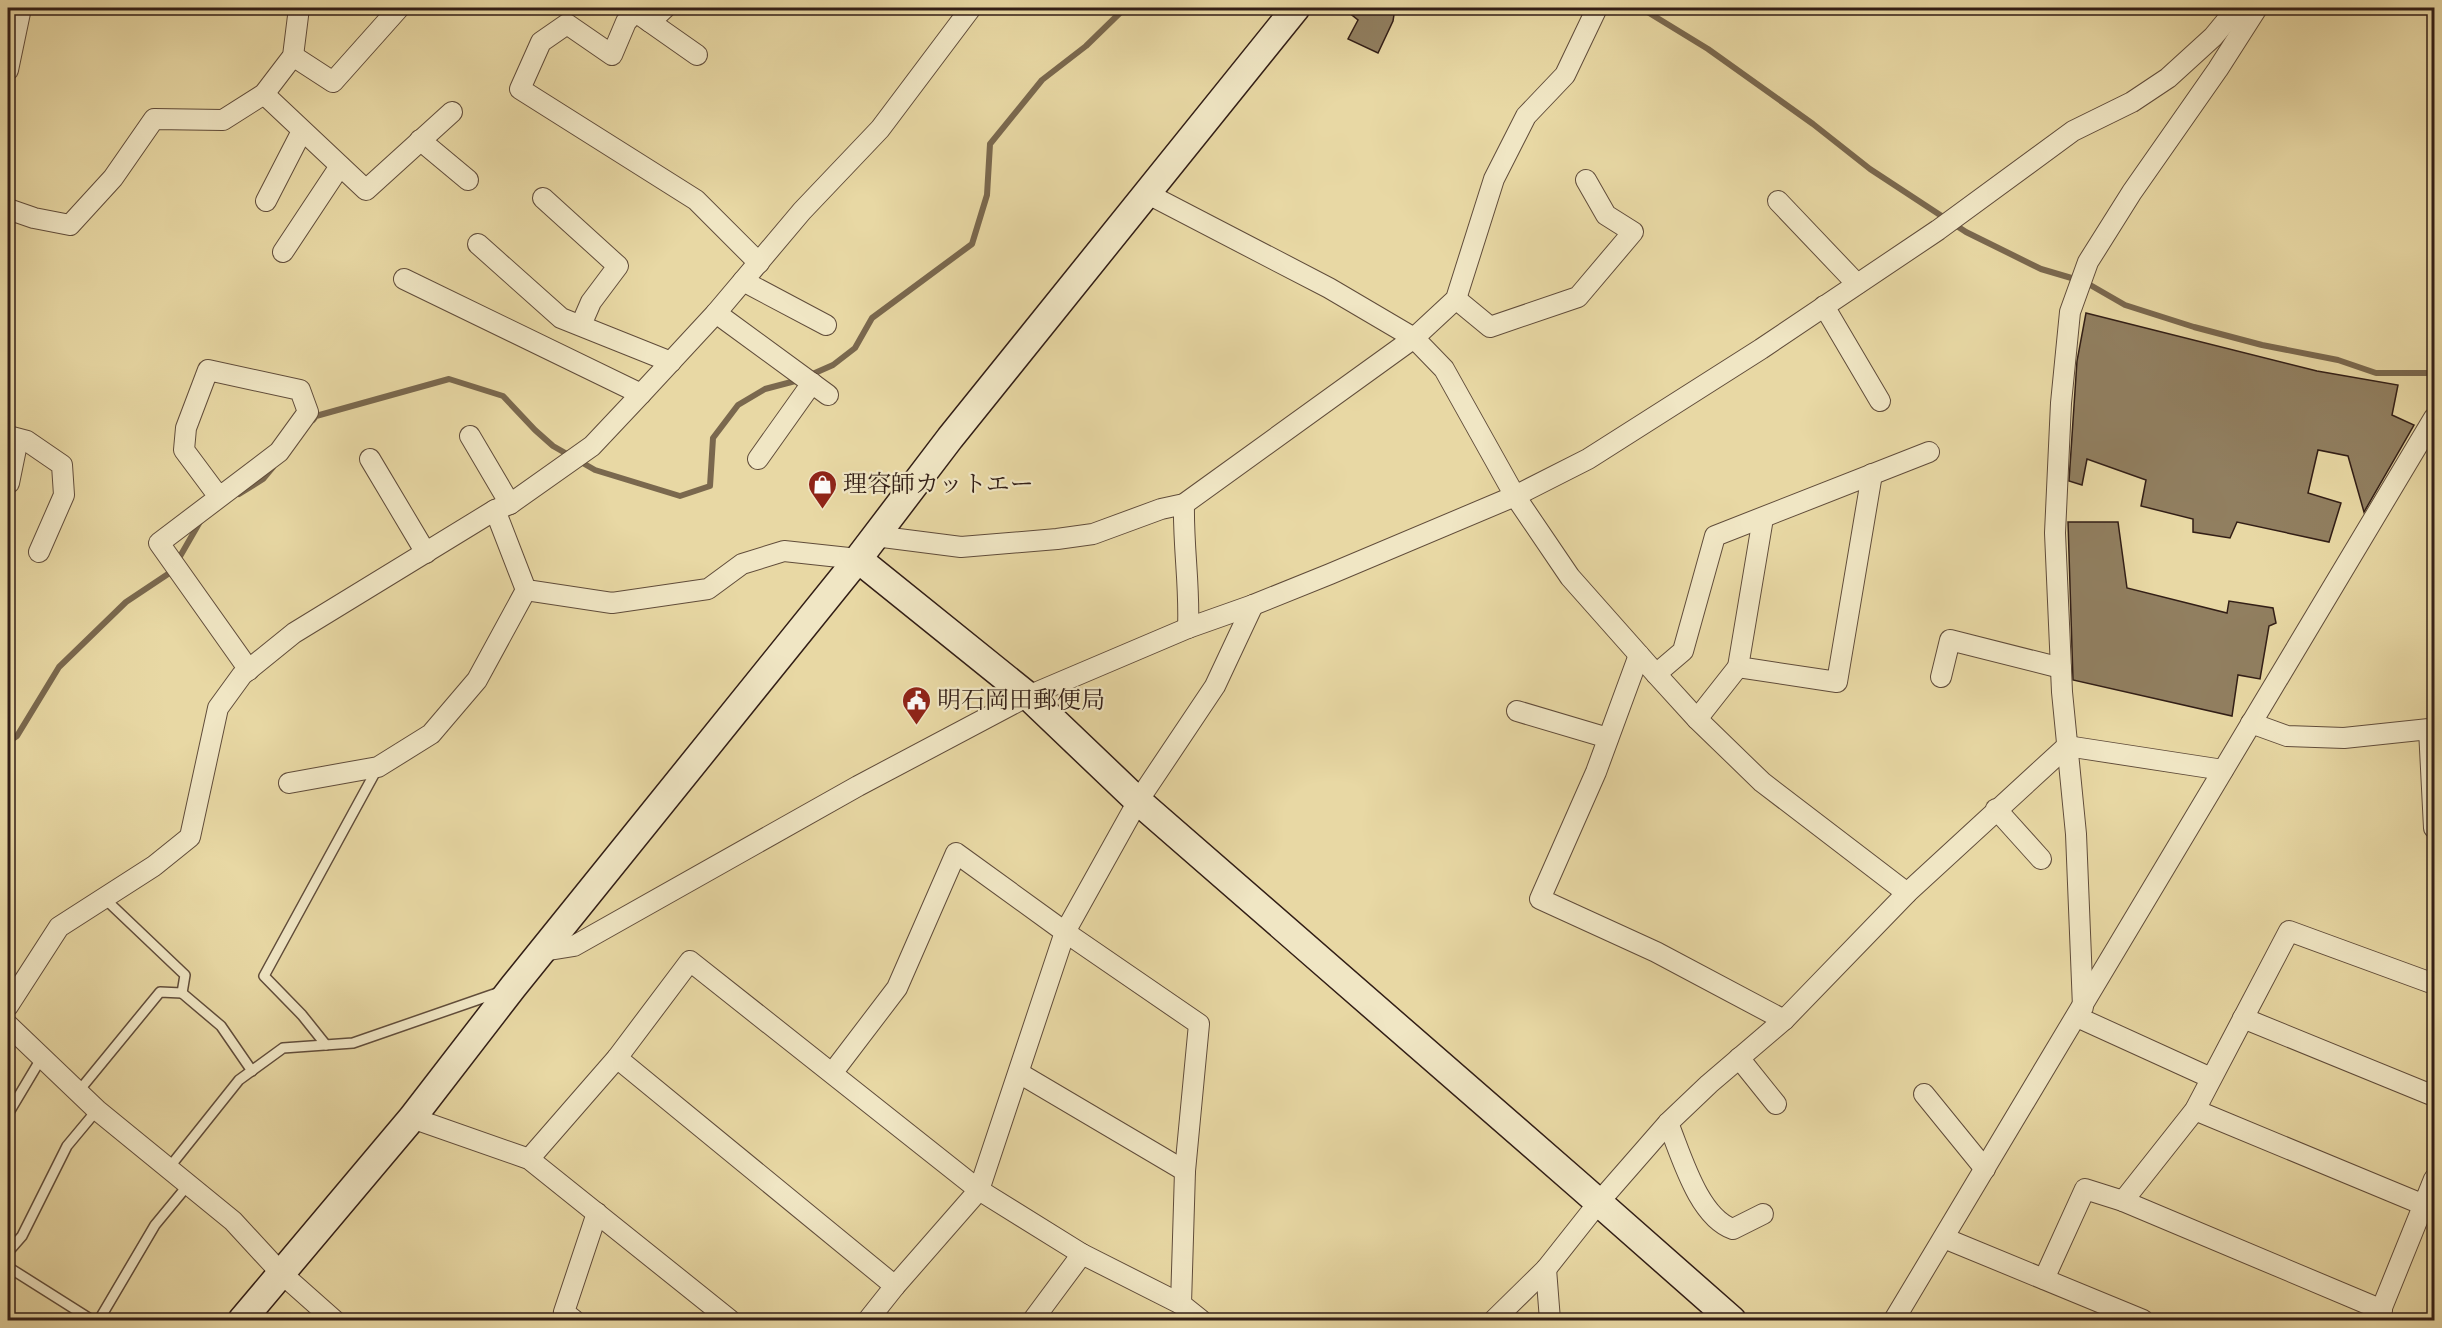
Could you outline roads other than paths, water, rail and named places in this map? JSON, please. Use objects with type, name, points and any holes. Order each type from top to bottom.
[{"type":"street","points":[[8,70],[21,8]]},
{"type":"street","points":[[8,208],[34,218],[70,225],[113,178],[154,119],[223,120],[264,94],[293,56],[299,8]]},
{"type":"street","points":[[293,56],[333,82],[399,8]]},
{"type":"street","points":[[665,8],[639,14],[626,22],[612,55],[567,24],[541,42],[520,89],[696,200],[759,263]]},
{"type":"street","points":[[8,1006],[59,927],[154,866],[189,837],[218,708],[249,670],[294,633],[503,507],[592,446],[716,313],[802,211],[880,129],[971,8]]},
{"type":"street","points":[[242,1320],[412,1118],[513,987],[858,559],[950,438],[1296,8]]},
{"type":"street","points":[[875,536],[961,547],[1057,539],[1093,534],[1161,509],[1184,504],[1414,338],[1456,299],[1494,179],[1526,116],[1564,75],[1598,8]]},
{"type":"street","points":[[543,951],[574,946],[858,786],[1028,696],[1188,628],[1253,606],[1515,496],[1588,459],[1938,230],[2073,131],[2132,102],[2168,78],[2213,37],[2237,8]]},
{"type":"street","points":[[2080,1012],[2076,834],[2061,668],[2055,533],[2061,404],[2070,312],[2088,262],[2132,192],[2218,69],[2257,8]]},
{"type":"street","points":[[639,14],[697,55]]},
{"type":"street","points":[[264,94],[366,190],[452,112]]},
{"type":"street","points":[[266,201],[302,130]]},
{"type":"street","points":[[420,140],[468,180]]},
{"type":"street","points":[[284,252],[340,166]]},
{"type":"street","points":[[1456,299],[1490,327],[1578,297],[1633,232],[1606,215],[1586,180]]},
{"type":"street","points":[[1148,194],[1329,288],[1414,338],[1444,369],[1515,496],[1570,577],[1639,655],[1696,719],[1762,782],[1907,892]]},
{"type":"street","points":[[543,198],[618,266],[591,302],[581,325]]},
{"type":"street","points":[[1778,201],[1857,284]]},
{"type":"street","points":[[478,244],[561,318],[671,362]]},
{"type":"street","points":[[404,279],[641,394]]},
{"type":"street","points":[[743,281],[826,324]]},
{"type":"street","points":[[1824,306],[1880,401]]},
{"type":"street","points":[[716,313],[820,389],[758,459]]},
{"type":"street","points":[[219,497],[184,450],[186,428],[208,370],[300,390],[308,412],[279,452],[159,543],[249,670]]},
{"type":"street","points":[[1894,1320],[2434,418]]},
{"type":"street","points":[[289,783],[378,767],[430,734],[477,680],[526,590],[503,507],[470,436]]},
{"type":"street","points":[[9,483],[13,437],[27,441],[62,465],[64,495],[39,552]]},
{"type":"street","points":[[1656,674],[1683,651],[1715,536],[1929,452]]},
{"type":"street","points":[[370,459],[426,553]]},
{"type":"street","points":[[1738,667],[1836,682],[1872,474]]},
{"type":"street","points":[[1184,504],[1183,541],[1189,595],[1188,628]]},
{"type":"street","points":[[1696,719],[1738,667],[1763,518]]},
{"type":"street","points":[[526,590],[612,603],[708,589],[742,564],[784,551],[858,559],[1028,696],[1138,801],[1732,1320]]},
{"type":"street","points":[[868,1320],[980,1190],[1065,932],[1138,801],[1215,686],[1253,606]]},
{"type":"street","points":[[1941,677],[1950,640],[2061,668]]},
{"type":"street","points":[[1639,655],[1596,771],[1540,899],[1656,952],[1784,1020]]},
{"type":"street","points":[[1517,711],[1608,738]]},
{"type":"street","points":[[2251,723],[2287,736],[2344,738],[2432,728],[2434,828]]},
{"type":"street","points":[[2067,746],[2223,770]]},
{"type":"street","points":[[1494,1320],[1546,1269],[1599,1202],[1668,1123],[1784,1020],[1907,892],[2067,746]]},
{"type":"street","points":[[1996,809],[2041,859]]},
{"type":"street","points":[[833,1072],[897,988],[956,853],[1065,932],[1199,1024],[1185,1171],[1181,1304]]},
{"type":"street","points":[[2123,1201],[2195,1110],[2289,932],[2434,984]]},
{"type":"street","points":[[529,1159],[616,1058],[690,961],[980,1190],[1082,1254],[1181,1304],[1201,1320]]},
{"type":"street","points":[[2080,1012],[2211,1078]]},
{"type":"street","points":[[2243,1018],[2434,1096]]},
{"type":"street","points":[[8,1025],[97,1110],[233,1221],[281,1272],[334,1320]]},
{"type":"street","points":[[616,1058],[895,1286]]},
{"type":"street","points":[[1739,1059],[1776,1104]]},
{"type":"street","points":[[1019,1073],[1185,1171]]},
{"type":"street","points":[[1924,1094],[1985,1169]]},
{"type":"street","points":[[2195,1110],[2424,1205]]},
{"type":"street","points":[[412,1118],[529,1159],[730,1320]]},
{"type":"street","points":[[1668,1123],[1700,1200],[1724,1226],[1733,1228],[1763,1214]]},
{"type":"street","points":[[2044,1279],[2085,1189],[2123,1201],[2380,1315],[2434,1179]]},
{"type":"street","points":[[574,1320],[564,1312],[597,1213]]},
{"type":"street","points":[[1944,1238],[2143,1320]]},
{"type":"street","points":[[1034,1320],[1082,1254]]},
{"type":"street","points":[[1546,1269],[1550,1320]]},
{"type":"lane","points":[[326,1045],[302,1015],[264,976],[378,767]]},
{"type":"lane","points":[[103,897],[185,975],[182,993]]},
{"type":"lane","points":[[168,1170],[239,1080],[283,1048],[353,1043],[513,987]]},
{"type":"lane","points":[[78,1092],[160,992],[182,993],[221,1026],[252,1071]]},
{"type":"lane","points":[[8,1114],[42,1057]]},
{"type":"lane","points":[[8,1252],[22,1236],[67,1146],[97,1110]]},
{"type":"lane","points":[[99,1320],[155,1225],[188,1185]]},
{"type":"lane","points":[[8,1267],[92,1320]]},
{"type":"waterway","points":[[808,376],[833,365],[855,348],[872,318],[972,244],[987,195],[990,144],[1042,80],[1086,46],[1125,8]]},
{"type":"waterway","points":[[1641,8],[1708,49],[1813,124],[1870,169],[1966,232],[2041,269],[2085,282],[2125,305],[2262,345],[2338,360],[2376,373],[2434,373]]},
{"type":"waterway","points":[[313,420],[316,416],[449,379],[503,396],[553,446],[595,470],[680,496],[710,486],[713,438],[738,405],[765,389],[799,380]]},
{"type":"waterway","points":[[239,494],[263,479],[273,467]]},
{"type":"waterway","points":[[8,742],[17,736],[59,667],[126,602],[171,572],[201,520]]},
{"type":"place","name":"理容師カットエー","points":[[822,510]]},
{"type":"place","name":"明石岡田郵便局","points":[[916,726]]}]
